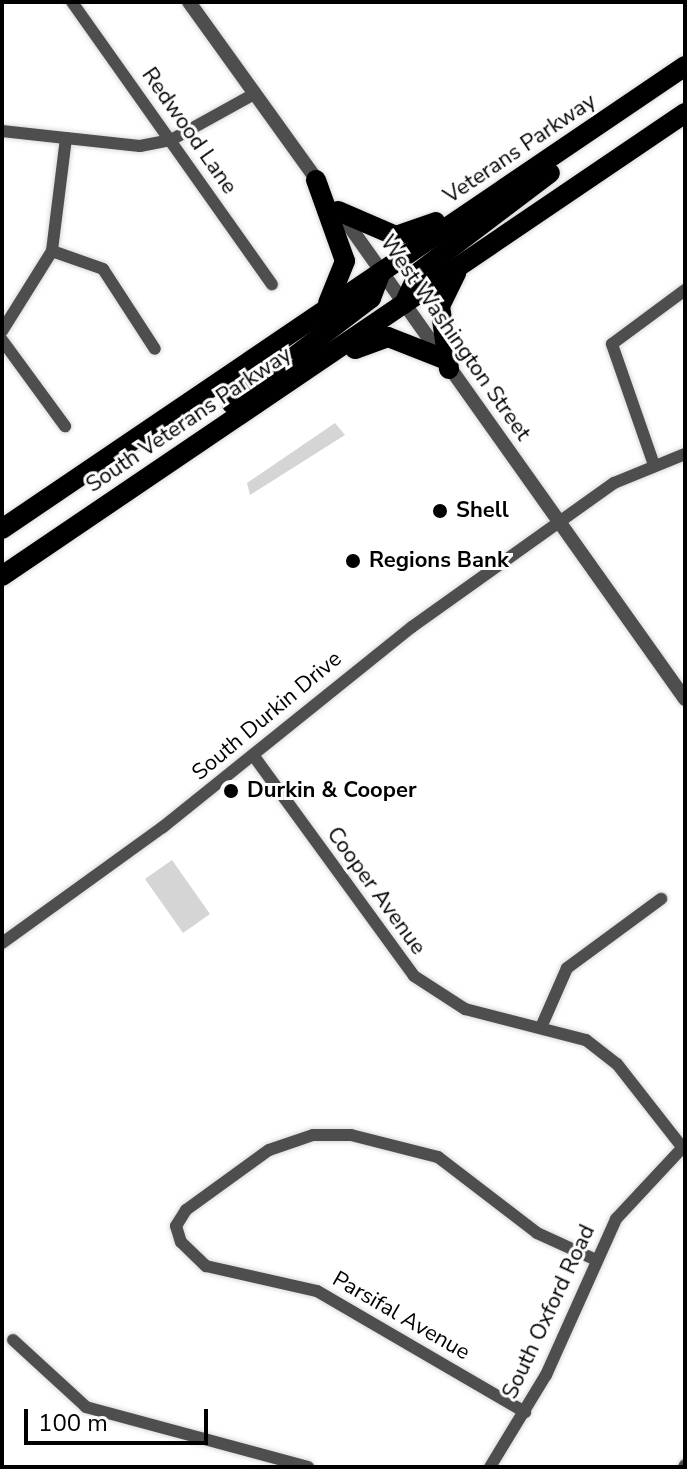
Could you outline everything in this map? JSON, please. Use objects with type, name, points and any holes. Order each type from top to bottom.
[{"type":"highway","name":"Veterans Parkway","points":[[381,272],[685,66]]},
{"type":"highway","points":[[404,304],[419,272],[638,98]]},
{"type":"highway","points":[[404,304],[685,113]]},
{"type":"highway","points":[[338,211],[378,232],[409,235],[516,168],[550,157]]},
{"type":"highway","points":[[316,180],[345,261],[341,284],[321,313]]},
{"type":"highway","points":[[445,363],[440,306],[467,260]]},
{"type":"highway","points":[[101,509],[366,302],[381,272]]},
{"type":"highway","name":"South Veterans Parkway","points":[[2,529],[381,272]]},
{"type":"highway","name":"South Veterans Parkway","points":[[2,576],[404,304]]},
{"type":"highway","points":[[221,428],[262,412],[373,339],[392,338],[445,363]]},
{"type":"street","name":"Redwood Lane","points":[[72,2],[272,284]]},
{"type":"street","name":"West Washington Street","points":[[189,2],[685,699]]},
{"type":"street","points":[[2,131],[140,146],[171,140],[254,94]]},
{"type":"street","points":[[2,331],[52,251],[66,138]]},
{"type":"street","points":[[52,251],[103,269],[155,349]]},
{"type":"street","points":[[653,462],[606,342],[685,290]]},
{"type":"street","points":[[2,340],[65,426]]},
{"type":"street","name":"South Durkin Drive","points":[[2,943],[253,755],[356,668],[560,523],[653,462],[685,454]]},
{"type":"street","name":"Cooper Avenue","points":[[253,755],[414,976],[465,1009],[542,1025],[603,1051],[683,1146]]},
{"type":"street","points":[[542,1025],[567,968],[661,899]]},
{"type":"street","name":"Parsifal Avenue","points":[[525,1412],[317,1291],[206,1266],[170,1225],[269,1150],[313,1135],[351,1135],[438,1157],[537,1233],[594,1259]]},
{"type":"street","name":"South Oxford Road","points":[[490,1467],[525,1412],[594,1259],[630,1199],[683,1146]]},
{"type":"street","points":[[10,1336],[86,1407],[308,1467]]},
{"type":"shaded area","points":[[335,423],[345,435],[250,495],[247,483]]},
{"type":"shaded area","points":[[172,860],[210,914],[183,933],[145,879]]},
{"type":"place","name":"Shell","points":[[440,511]]},
{"type":"place","name":"Regions Bank","points":[[353,561]]},
{"type":"place","name":"Durkin & Cooper","points":[[231,791]]}]
